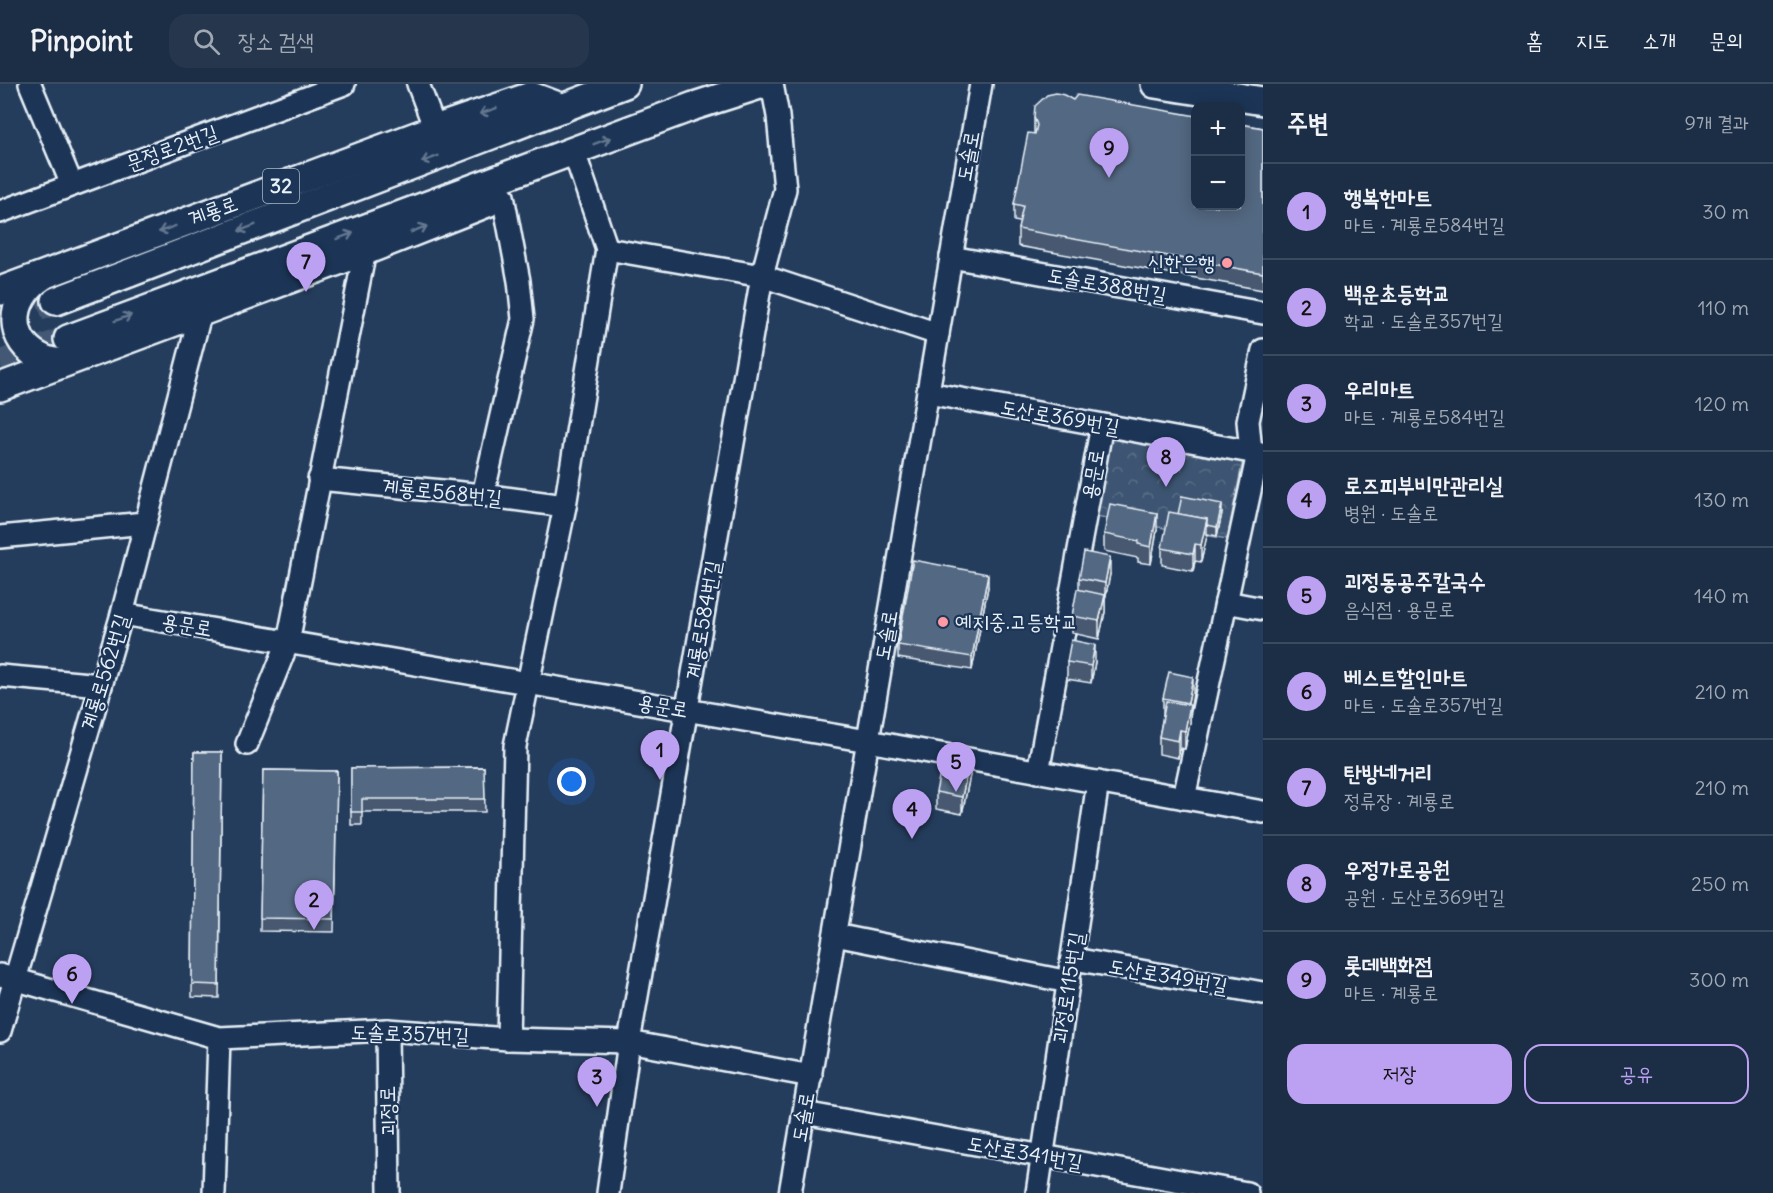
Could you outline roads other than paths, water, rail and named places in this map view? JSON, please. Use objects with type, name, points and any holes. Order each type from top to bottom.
[{"type":"main road","name":"계룡로","points":[[56,301],[625,84]]},
{"type":"main road","points":[[0,387],[72,348],[547,161],[694,106],[763,84]]},
{"type":"main road","points":[[1155,84],[1263,101]]},
{"type":"main road","name":"계룡로","points":[[0,291],[435,129],[531,96],[563,108]]},
{"type":"main road","points":[[47,274],[26,290],[18,303],[15,317],[24,345],[35,355],[48,361],[62,362],[72,348],[201,311],[365,251],[531,185],[547,161]]},
{"type":"street","points":[[30,84],[72,185]]},
{"type":"street","name":"문정로2번길","points":[[0,212],[344,84]]},
{"type":"street","points":[[418,84],[435,129]]},
{"type":"street","name":"계룡로584번길","points":[[608,1193],[629,1042],[762,276],[785,189],[778,116],[772,84]]},
{"type":"street","name":"도솔로","points":[[790,1193],[981,84]]},
{"type":"street","points":[[508,1039],[515,746],[565,506],[607,249],[574,152]]},
{"type":"street","points":[[483,495],[523,319],[519,281],[503,196]]},
{"type":"street","points":[[607,249],[762,276],[938,333]]},
{"type":"street","points":[[247,744],[288,642],[365,251]]},
{"type":"street","name":"도솔로388번길","points":[[951,257],[1263,313]]},
{"type":"street","name":"계룡로562번길","points":[[0,1031],[7,978],[122,614],[201,311]]},
{"type":"street","points":[[1184,798],[1257,459],[1248,421],[1263,350]]},
{"type":"street","name":"도산로369번길","points":[[928,393],[1257,453]]},
{"type":"street","name":"용문로","points":[[1038,772],[1102,425]]},
{"type":"street","name":"계룡로568번길","points":[[320,479],[483,495],[565,506]]},
{"type":"street","points":[[0,537],[145,524]]},
{"type":"street","points":[[1226,602],[1263,609]]},
{"type":"street","name":"용문로","points":[[122,614],[868,741],[1263,812]]},
{"type":"street","points":[[0,676],[101,685]]},
{"type":"street","name":"괴정로115번길","points":[[1037,1193],[1074,959],[1098,782]]},
{"type":"street","points":[[835,935],[1069,982]]},
{"type":"street","name":"도산로349번길","points":[[1074,959],[1263,993]]},
{"type":"street","name":"도솔로357번길","points":[[7,978],[219,1038],[387,1030],[508,1039],[629,1042],[811,1076]]},
{"type":"street","name":"괴정로","points":[[387,1030],[389,1193]]},
{"type":"street","points":[[214,1193],[219,1038]]},
{"type":"street","name":"도산로341번길","points":[[804,1113],[1247,1193]]},
{"type":"tunnel","points":[[0,322],[56,301]]},
{"type":"tunnel","points":[[0,364],[68,339]]},
{"type":"place","name":"롯데백화점","points":[[1109,178]]},
{"type":"place","name":"신한은행","points":[[1227,263]]},
{"type":"place","name":"탄방네거리","points":[[306,292]]},
{"type":"place","name":"우정가로공원","points":[[1166,487]]},
{"type":"place","name":"예지중.고등학교","points":[[943,622]]},
{"type":"place","name":"행복한마트","points":[[660,780]]},
{"type":"place","name":"괴정동공주칼국수","points":[[956,792]]},
{"type":"place","name":"로즈피부비만관리실","points":[[912,839]]},
{"type":"place","name":"백운초등학교","points":[[314,930]]},
{"type":"place","name":"베스트할인마트","points":[[72,1004]]},
{"type":"place","name":"우리마트","points":[[597,1107]]}]
